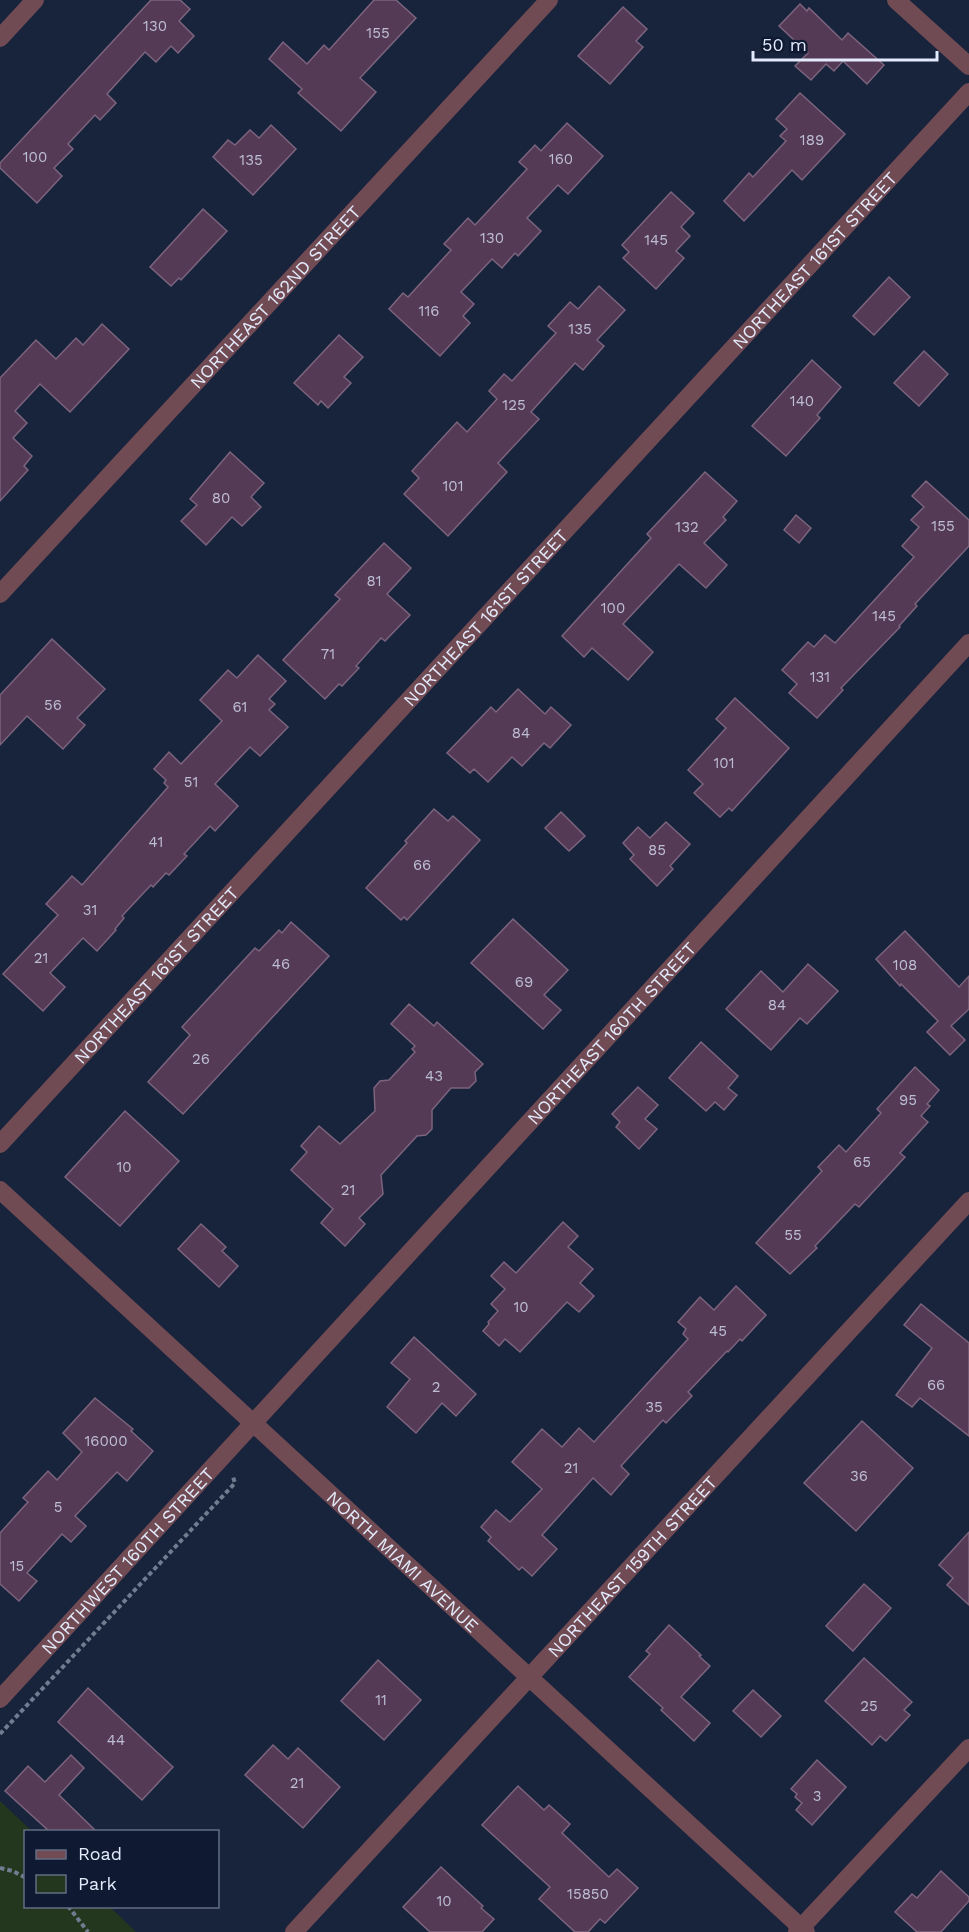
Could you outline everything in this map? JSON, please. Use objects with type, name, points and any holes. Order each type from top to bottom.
[{"type":"street","points":[[0,38],[35,0]]},
{"type":"street","name":"NORTHEAST 162ND STREET","points":[[0,594],[549,0]]},
{"type":"street","points":[[896,0],[969,66]]},
{"type":"street","name":"NORTHEAST 161ST STREET","points":[[0,1144],[969,92]]},
{"type":"street","name":"NORTHEAST 160TH STREET","points":[[253,1422],[969,643]]},
{"type":"street","name":"NORTH MIAMI AVENUE","points":[[0,1190],[529,1676],[802,1931]]},
{"type":"street","name":"NORTHEAST 159TH STREET","points":[[294,1932],[969,1201]]},
{"type":"street","name":"NORTHWEST 160TH STREET","points":[[0,1699],[253,1422]]},
{"type":"street","points":[[802,1931],[969,1748]]},
{"type":"path","points":[[0,1868],[24,1877]]},
{"type":"path","points":[[70,1908],[88,1932]]},
{"type":"green space","points":[[0,1801],[31,1830],[24,1830],[24,1908],[111,1908],[136,1932],[0,1932]]},
{"type":"building","points":[[151,0],[180,0],[190,9],[179,21],[194,36],[178,53],[171,46],[156,62],[145,52],[107,94],[116,103],[100,120],[95,115],[68,144],[73,149],[54,168],[62,176],[37,203],[0,168],[0,163]]},
{"type":"building","points":[[374,0],[396,0],[416,18],[360,78],[376,92],[341,131],[298,93],[302,89],[269,59],[283,42],[307,64],[324,45],[329,50]]},
{"type":"building","points":[[800,4],[807,11],[809,8],[842,40],[848,33],[884,65],[867,84],[843,61],[834,71],[826,64],[811,80],[795,66],[808,53],[779,26]]},
{"type":"building","points":[[623,7],[647,29],[636,41],[643,47],[610,84],[578,56]]},
{"type":"building","points":[[800,93],[845,134],[802,180],[792,170],[744,221],[724,201],[749,173],[753,177],[786,141],[780,136],[787,129],[776,119]]},
{"type":"building","points":[[567,123],[603,156],[568,194],[558,185],[527,218],[541,231],[518,256],[515,253],[502,268],[492,259],[461,292],[474,304],[463,316],[470,323],[440,356],[389,309],[403,293],[408,297],[451,250],[444,244],[468,218],[475,225],[527,169],[519,162],[535,145],[541,151]]},
{"type":"building","points":[[271,125],[296,149],[253,195],[213,157],[228,140],[235,145],[250,130],[259,138]]},
{"type":"building","points":[[671,192],[694,213],[681,227],[690,236],[676,251],[684,258],[656,289],[623,258],[629,252],[622,245]]},
{"type":"building","points":[[203,209],[227,231],[181,280],[179,278],[171,286],[150,267]]},
{"type":"building","points":[[889,277],[910,297],[874,335],[853,316]]},
{"type":"building","points":[[599,286],[625,310],[597,340],[604,346],[583,370],[575,363],[531,412],[539,419],[498,463],[507,472],[448,536],[404,494],[419,478],[412,471],[457,422],[467,432],[497,399],[489,391],[504,374],[512,381],[556,333],[548,326],[570,302],[578,309]]},
{"type":"building","points":[[102,324],[129,349],[70,412],[40,384],[15,411],[27,423],[13,438],[32,456],[24,466],[28,470],[0,501],[0,378],[36,340],[56,359],[76,338],[83,345]]},
{"type":"building","points":[[339,335],[363,357],[344,377],[351,383],[328,408],[321,401],[318,405],[294,383]]},
{"type":"building","points":[[924,351],[948,374],[919,406],[894,383]]},
{"type":"building","points":[[812,360],[841,387],[817,415],[820,418],[786,456],[752,426]]},
{"type":"building","points":[[230,452],[264,483],[251,497],[261,507],[242,526],[232,517],[206,545],[181,521],[197,505],[190,499]]},
{"type":"building","points":[[705,472],[737,501],[723,517],[726,520],[704,543],[727,565],[706,588],[679,564],[623,624],[653,652],[628,680],[592,648],[584,657],[562,636],[651,538],[647,534]]},
{"type":"building","points":[[926,481],[969,520],[969,546],[915,604],[917,606],[900,627],[841,688],[843,690],[817,718],[789,693],[797,684],[782,670],[808,642],[814,647],[825,635],[835,643],[914,557],[902,546],[919,527],[911,520],[924,507],[912,496]]},
{"type":"building","points":[[796,515],[811,528],[799,543],[784,530]]},
{"type":"building","points":[[384,543],[411,568],[387,594],[410,615],[385,641],[381,638],[356,666],[359,668],[342,686],[339,684],[325,699],[283,660],[340,599],[335,595]]},
{"type":"building","points":[[52,639],[105,689],[77,718],[85,725],[63,749],[27,716],[0,745],[0,695]]},
{"type":"building","points":[[258,655],[286,681],[269,699],[275,704],[269,710],[288,727],[260,756],[250,747],[215,784],[238,806],[215,831],[210,826],[184,854],[187,856],[169,875],[166,873],[153,887],[151,885],[122,916],[124,918],[116,930],[97,951],[83,938],[50,973],[65,987],[43,1011],[3,974],[58,915],[46,904],[72,876],[82,885],[168,787],[164,783],[166,780],[154,769],[169,752],[181,764],[222,721],[200,700],[228,670],[237,678]]},
{"type":"building","points":[[518,689],[545,714],[551,707],[571,725],[550,748],[544,743],[522,766],[512,757],[488,782],[474,769],[470,773],[447,753],[491,707],[496,712]]},
{"type":"building","points":[[735,698],[789,748],[732,811],[729,808],[720,817],[694,793],[703,784],[688,770],[726,728],[716,719]]},
{"type":"building","points":[[434,809],[448,821],[453,816],[480,840],[407,920],[404,917],[401,920],[366,888]]},
{"type":"building","points":[[561,812],[585,836],[569,851],[545,828]]},
{"type":"building","points":[[666,822],[690,844],[670,866],[673,869],[657,886],[630,859],[634,855],[623,843],[638,827],[650,838]]},
{"type":"building","points":[[513,919],[568,970],[544,995],[561,1010],[543,1029],[471,963]]},
{"type":"building","points":[[291,922],[329,956],[183,1114],[148,1082],[190,1035],[182,1027],[255,948],[259,951],[279,930],[282,933]]},
{"type":"building","points":[[905,931],[959,987],[969,976],[969,1009],[951,1026],[965,1040],[950,1055],[927,1032],[938,1021],[901,984],[900,986],[876,959]]},
{"type":"building","points":[[808,964],[838,991],[807,1024],[800,1018],[771,1050],[726,1009],[761,971],[783,992]]},
{"type":"building","points":[[409,1004],[434,1026],[437,1022],[483,1064],[475,1072],[476,1081],[469,1088],[451,1088],[432,1110],[432,1129],[426,1135],[417,1136],[381,1175],[383,1194],[359,1218],[365,1224],[345,1246],[321,1223],[333,1209],[291,1170],[307,1152],[301,1146],[319,1126],[340,1144],[375,1111],[374,1088],[380,1081],[389,1080],[415,1052],[412,1049],[415,1046],[391,1024]]},
{"type":"building","points":[[701,1042],[738,1076],[728,1088],[737,1095],[724,1110],[715,1102],[706,1111],[669,1078]]},
{"type":"building","points":[[915,1067],[939,1090],[927,1104],[930,1106],[921,1116],[928,1122],[900,1153],[905,1157],[859,1207],[855,1204],[815,1246],[817,1248],[790,1274],[756,1243],[822,1171],[818,1167],[839,1145],[846,1152],[881,1113],[877,1109]]},
{"type":"building","points":[[638,1087],[658,1105],[645,1119],[657,1129],[639,1149],[616,1127],[620,1122],[612,1114]]},
{"type":"building","points":[[125,1111],[179,1161],[120,1226],[65,1177]]},
{"type":"building","points":[[563,1222],[578,1236],[568,1247],[593,1269],[580,1283],[594,1296],[579,1312],[567,1302],[520,1352],[505,1339],[499,1346],[483,1331],[498,1311],[491,1304],[505,1289],[491,1276],[504,1262],[516,1273]]},
{"type":"building","points":[[201,1224],[226,1247],[222,1251],[238,1266],[219,1287],[178,1249]]},
{"type":"building","points":[[736,1286],[766,1315],[742,1341],[740,1339],[727,1351],[688,1392],[692,1396],[666,1423],[663,1420],[621,1466],[629,1474],[611,1495],[593,1478],[542,1535],[557,1549],[532,1576],[522,1567],[519,1570],[488,1541],[491,1537],[481,1527],[496,1510],[510,1522],[542,1489],[512,1462],[542,1429],[562,1447],[579,1428],[594,1442],[688,1339],[683,1334],[686,1329],[678,1322],[700,1297],[714,1310]]},
{"type":"building","points":[[921,1304],[969,1343],[969,1436],[920,1398],[912,1407],[896,1395],[932,1348],[904,1325]]},
{"type":"building","points":[[414,1337],[476,1394],[456,1416],[442,1403],[416,1433],[387,1407],[410,1379],[391,1363]]},
{"type":"building","points":[[95,1398],[133,1429],[131,1431],[153,1451],[127,1481],[117,1472],[75,1516],[86,1526],[71,1542],[62,1534],[27,1573],[37,1581],[19,1601],[0,1584],[0,1533],[28,1502],[23,1498],[48,1471],[57,1480],[82,1452],[63,1433]]},
{"type":"building","points":[[862,1421],[913,1468],[856,1531],[804,1483]]},
{"type":"building","points":[[969,1532],[969,1605],[947,1585],[953,1578],[939,1565]]},
{"type":"building","points":[[864,1584],[891,1608],[853,1651],[826,1626]]},
{"type":"building","points":[[669,1625],[710,1666],[681,1697],[710,1723],[694,1741],[629,1677],[650,1654],[646,1651]]},
{"type":"building","points":[[864,1658],[912,1702],[904,1710],[910,1715],[886,1741],[880,1736],[872,1745],[825,1701]]},
{"type":"building","points":[[378,1660],[421,1700],[384,1740],[341,1701]]},
{"type":"building","points":[[88,1688],[173,1767],[142,1800],[58,1722]]},
{"type":"building","points":[[753,1690],[781,1716],[761,1737],[733,1711]]},
{"type":"building","points":[[273,1745],[288,1759],[298,1748],[340,1787],[303,1828],[245,1775]]},
{"type":"building","points":[[71,1755],[84,1768],[59,1795],[95,1830],[48,1830],[5,1791],[28,1766],[45,1782]]},
{"type":"building","points":[[817,1760],[846,1787],[812,1825],[796,1810],[802,1803],[791,1789]]},
{"type":"building","points":[[518,1786],[544,1810],[549,1805],[570,1824],[562,1833],[609,1877],[617,1869],[638,1888],[605,1923],[600,1919],[588,1932],[575,1932],[539,1899],[550,1887],[482,1825]]},
{"type":"building","points":[[441,1867],[494,1919],[482,1932],[430,1932],[403,1907]]},
{"type":"building","points":[[941,1871],[969,1897],[969,1901],[941,1932],[917,1932],[895,1912],[912,1894],[917,1898]]}]
